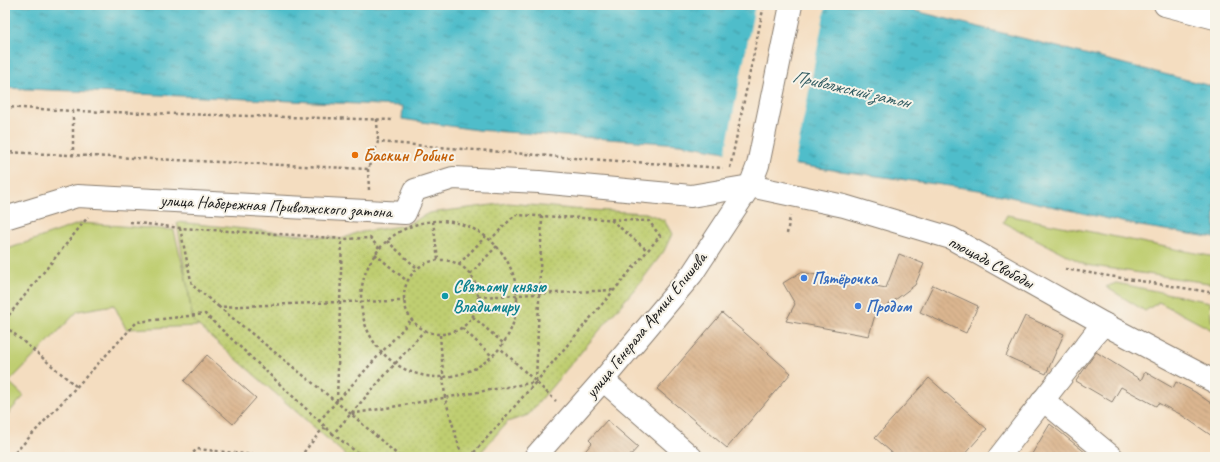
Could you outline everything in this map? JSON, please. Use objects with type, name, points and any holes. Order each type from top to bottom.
[{"type":"street","name":"улица Генерала Армии Епишева","points":[[535,457],[603,380],[692,274],[750,186],[758,165],[791,5]]},
{"type":"street","points":[[1165,5],[1215,18]]},
{"type":"street","name":"улица Набережная Приволжского затона","points":[[5,218],[77,196],[405,213],[415,190],[453,178],[539,182],[691,196],[750,186]]},
{"type":"street","name":"площадь Свободы","points":[[750,186],[844,206],[951,238],[1104,324],[1215,382]]},
{"type":"street","points":[[999,457],[1104,324]]},
{"type":"street","points":[[603,380],[691,457]]},
{"type":"street","points":[[1043,400],[1112,457]]},
{"type":"path","points":[[378,142],[574,158],[730,168],[764,5]]},
{"type":"path","points":[[5,107],[73,111],[394,120]]},
{"type":"path","points":[[73,111],[73,155]]},
{"type":"path","points":[[5,152],[368,169],[378,142],[377,119]]},
{"type":"path","points":[[470,457],[660,236],[649,221],[515,215],[491,239]]},
{"type":"path","points":[[536,382],[542,216]]},
{"type":"path","points":[[5,320],[89,217],[81,219]]},
{"type":"path","points":[[611,219],[648,250]]},
{"type":"path","points":[[127,221],[180,228],[294,234],[342,239],[370,238],[379,248]]},
{"type":"path","points":[[433,221],[438,260]]},
{"type":"path","points":[[450,221],[474,228],[486,236],[491,239],[510,264],[517,286],[517,308],[511,329],[504,343],[486,362],[469,371],[450,376],[431,376],[412,372],[395,363],[382,352],[369,333],[362,312],[361,289],[367,267],[379,248],[399,231],[423,222],[450,221]]},
{"type":"path","points":[[180,228],[192,285],[337,402],[400,457]]},
{"type":"path","points":[[459,264],[486,236]]},
{"type":"path","points":[[337,402],[342,239]]},
{"type":"path","points":[[387,241],[417,268]]},
{"type":"path","points":[[470,275],[497,246]]},
{"type":"path","points":[[375,254],[407,281]]},
{"type":"path","points":[[445,260],[459,264],[474,281],[478,296],[478,305],[473,317],[465,326],[455,332],[440,335],[431,334],[424,331],[411,320],[405,309],[403,297],[407,281],[417,268],[432,261],[445,260]]},
{"type":"path","points":[[1065,269],[1215,293]]},
{"type":"path","points":[[478,296],[614,290]]},
{"type":"path","points":[[219,307],[362,301],[404,301]]},
{"type":"path","points":[[11,457],[137,322],[205,314],[333,434],[363,457]]},
{"type":"path","points":[[473,317],[504,343]]},
{"type":"path","points":[[319,420],[411,320]]},
{"type":"path","points":[[5,326],[77,387]]},
{"type":"path","points":[[462,328],[492,356]]},
{"type":"path","points":[[333,434],[424,331]]},
{"type":"path","points":[[440,335],[445,398],[462,457]]},
{"type":"path","points":[[500,348],[572,415]]},
{"type":"path","points":[[351,414],[536,382]]},
{"type":"path","points":[[300,457],[320,432],[327,427]]},
{"type":"path","points":[[189,457],[197,450],[273,457]]},
{"type":"green space","points":[[508,203],[573,209],[646,213],[664,220],[672,234],[664,251],[642,280],[528,415],[507,422],[477,457],[348,457],[193,321],[177,222],[342,239],[356,233],[406,225],[429,213]]},
{"type":"green space","points":[[1007,215],[1215,257],[1215,284],[1086,265],[1003,222]]},
{"type":"green space","points":[[81,223],[174,230],[187,283],[193,321],[199,326],[126,329],[114,305],[78,311],[9,382],[24,396],[5,417],[5,250]]},
{"type":"green space","points":[[1116,283],[1210,302],[1212,330],[1159,302],[1145,311],[1106,287]]},
{"type":"water","name":"Приволжский затон","points":[[5,5],[892,5],[1215,87],[1215,238],[1140,226],[979,190],[797,165],[681,144],[477,130],[402,119],[403,106],[5,88]]},
{"type":"pier","points":[[755,5],[826,5],[794,167],[725,154]]},
{"type":"building","points":[[899,254],[924,264],[915,285],[875,315],[869,336],[786,321],[795,304],[783,283],[801,272],[886,288]]},
{"type":"building","points":[[933,285],[978,306],[966,333],[920,312]]},
{"type":"building","points":[[722,313],[791,373],[727,448],[657,389]]},
{"type":"building","points":[[1025,316],[1064,334],[1046,374],[1006,356]]},
{"type":"building","points":[[1096,352],[1141,380],[1145,372],[1173,388],[1176,382],[1195,392],[1215,406],[1215,438],[1180,414],[1158,403],[1156,406],[1121,387],[1112,402],[1076,381]]},
{"type":"building","points":[[207,355],[256,398],[233,424],[184,381]]},
{"type":"building","points":[[929,378],[987,429],[962,457],[897,457],[875,438]]},
{"type":"building","points":[[607,420],[638,447],[629,457],[580,457],[592,443],[589,440]]},
{"type":"building","points":[[1050,424],[1091,457],[1030,457]]},
{"type":"place","name":"Баскин Робинс","points":[[355,155]]},
{"type":"place","name":"Пятёрочка","points":[[804,278]]},
{"type":"place","name":"Святому князю Владимиру","points":[[445,296]]},
{"type":"place","name":"Продом","points":[[858,306]]}]
